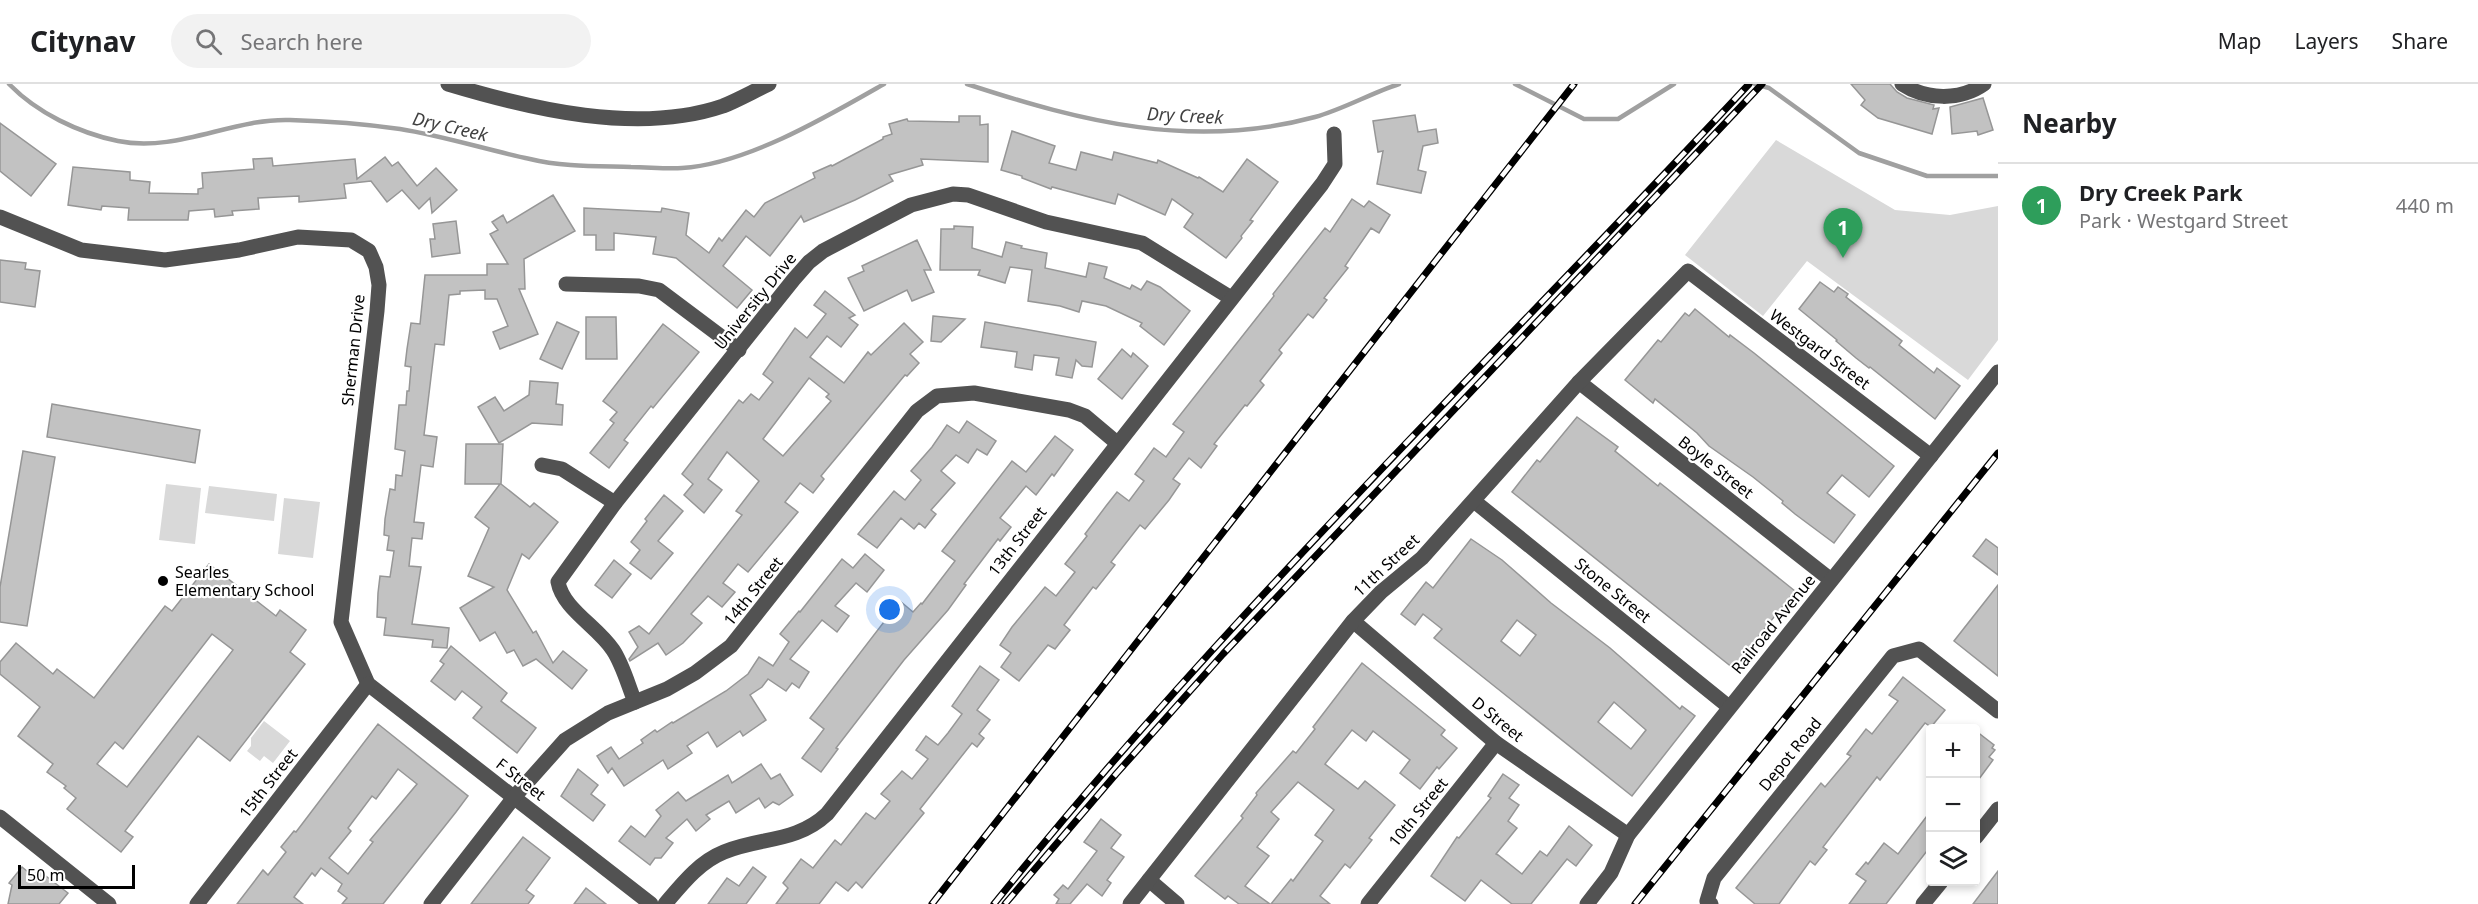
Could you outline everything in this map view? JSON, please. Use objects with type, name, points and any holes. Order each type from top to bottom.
[{"type":"street","points":[[448,84],[510,103],[607,118],[661,118],[722,106],[768,84]]},
{"type":"street","points":[[1902,84],[1929,95],[1950,97],[1976,90],[1984,84]]},
{"type":"street","name":"13th Street","points":[[665,904],[693,872],[710,859],[725,851],[802,831],[818,823],[828,814],[1335,164],[1334,134]]},
{"type":"street","name":"University Drive","points":[[635,702],[614,651],[597,629],[565,601],[558,582],[615,503],[794,279],[809,262],[824,251],[911,205],[953,194],[968,195],[1046,222],[1142,243],[1231,298]]},
{"type":"street","name":"Sherman Drive","points":[[0,217],[81,250],[165,260],[239,250],[298,237],[351,240],[369,251],[376,267],[379,285],[341,622],[368,684]]},
{"type":"street","name":"11th Street","points":[[1130,904],[1353,621],[1381,592],[1422,558],[1579,382],[1688,271]]},
{"type":"street","name":"Westgard Street","points":[[1688,271],[1931,456]]},
{"type":"street","points":[[567,284],[639,286],[659,290],[739,350]]},
{"type":"street","name":"Railroad Avenue","points":[[1587,904],[1615,867],[1628,835],[1998,372]]},
{"type":"street","name":"Boyle Street","points":[[1579,382],[1831,580]]},
{"type":"street","name":"14th Street","points":[[431,904],[515,796],[565,740],[608,713],[668,689],[695,673],[731,646],[917,411],[937,396],[974,393],[1069,410],[1085,416],[1117,443]]},
{"type":"street","points":[[542,465],[562,469],[615,503]]},
{"type":"street","name":"Stone Street","points":[[1473,501],[1729,707]]},
{"type":"street","name":"D Street","points":[[1353,621],[1496,743],[1628,835]]},
{"type":"street","name":"Depot Road","points":[[1709,902],[1714,878],[1893,656],[1919,649],[1998,711]]},
{"type":"street","name":"F Street","points":[[368,684],[651,904]]},
{"type":"street","name":"15th Street","points":[[197,904],[368,684]]},
{"type":"street","name":"10th Street","points":[[1368,904],[1496,743]]},
{"type":"street","points":[[1980,832],[1998,808]]},
{"type":"street","points":[[0,817],[110,904]]},
{"type":"street","points":[[1149,880],[1178,904]]},
{"type":"street","points":[[1923,904],[1938,886]]},
{"type":"shaded area","points":[[1776,140],[1895,210],[1950,215],[1998,206],[1998,340],[1968,380],[1807,261],[1763,316],[1685,255]]},
{"type":"shaded area","points":[[166,484],[201,488],[195,544],[159,540]]},
{"type":"shaded area","points":[[209,486],[277,494],[274,521],[205,513]]},
{"type":"shaded area","points":[[284,498],[320,502],[313,558],[278,554]]},
{"type":"shaded area","points":[[264,721],[290,741],[273,763],[264,756],[260,761],[247,751],[251,746],[251,738]]},
{"type":"building","points":[[1851,84],[1890,84],[1907,98],[1934,105],[1933,109],[1939,108],[1932,134],[1878,118],[1861,105],[1865,100]]},
{"type":"building","points":[[1983,98],[1993,130],[1978,135],[1977,131],[1952,134],[1950,107]]},
{"type":"building","points":[[1415,115],[1418,132],[1436,129],[1438,143],[1423,146],[1418,170],[1426,172],[1421,193],[1377,184],[1383,151],[1378,152],[1373,121]]},
{"type":"building","points":[[959,116],[980,116],[980,125],[988,124],[988,162],[921,159],[923,165],[889,175],[893,181],[855,200],[804,222],[801,216],[770,256],[746,236],[723,266],[752,290],[737,308],[676,258],[653,254],[656,237],[614,233],[614,250],[596,250],[596,235],[584,235],[584,208],[661,212],[662,208],[689,213],[686,235],[709,253],[719,238],[722,241],[746,210],[754,217],[765,203],[815,178],[813,173],[832,166],[892,134],[889,124],[907,119],[908,121],[959,122]]},
{"type":"building","points":[[0,123],[56,164],[31,196],[0,171]]},
{"type":"building","points":[[1012,131],[1055,146],[1049,163],[1076,170],[1081,152],[1112,160],[1114,152],[1157,163],[1158,160],[1199,177],[1223,192],[1247,159],[1278,182],[1250,220],[1253,221],[1241,236],[1242,238],[1226,258],[1184,227],[1193,214],[1172,199],[1165,215],[1118,194],[1115,204],[1052,187],[1051,189],[1022,178],[1022,176],[1001,170]]},
{"type":"building","points":[[385,157],[392,166],[398,162],[417,186],[436,168],[457,190],[432,213],[430,198],[419,209],[402,190],[387,202],[371,181],[344,184],[346,198],[299,202],[299,196],[258,198],[259,209],[232,211],[233,215],[215,217],[214,209],[189,211],[188,220],[128,220],[129,208],[102,206],[101,210],[68,205],[73,167],[130,172],[130,180],[150,182],[149,193],[198,194],[198,189],[203,188],[202,173],[254,169],[253,159],[272,158],[273,166],[355,159],[357,179]]},
{"type":"building","points":[[553,195],[575,231],[524,259],[525,289],[519,289],[538,334],[500,349],[493,332],[508,326],[497,299],[485,299],[485,290],[460,291],[460,294],[449,295],[444,345],[435,344],[424,435],[437,437],[433,467],[421,465],[414,522],[424,523],[422,539],[412,538],[409,566],[421,567],[412,624],[449,628],[447,648],[432,647],[433,640],[384,635],[386,618],[377,617],[380,576],[390,577],[394,551],[387,550],[389,536],[384,535],[385,519],[390,489],[395,490],[396,475],[402,476],[405,451],[395,449],[399,405],[406,405],[407,391],[409,391],[411,367],[405,366],[407,349],[411,323],[420,324],[425,275],[487,275],[487,264],[508,264],[490,234],[498,230],[492,222],[503,215],[507,223]]},
{"type":"building","points":[[1352,199],[1364,207],[1369,201],[1390,215],[1379,233],[1371,228],[1345,266],[1348,268],[1324,298],[1327,300],[1313,318],[1308,314],[1279,350],[1282,353],[1260,381],[1264,385],[1214,444],[1217,446],[1201,468],[1189,458],[1173,479],[1180,484],[1169,500],[1145,529],[1140,525],[1111,562],[1115,565],[1096,589],[1093,587],[1064,625],[1070,630],[1055,649],[1048,645],[1019,681],[1001,667],[1011,653],[1000,645],[1012,627],[1045,587],[1056,596],[1075,572],[1065,564],[1087,536],[1085,534],[1117,492],[1129,501],[1144,481],[1135,474],[1154,448],[1166,457],[1184,432],[1173,424],[1325,228],[1330,232]]},
{"type":"building","points":[[456,221],[460,253],[432,257],[430,239],[435,239],[433,224]]},
{"type":"building","points":[[954,226],[973,227],[972,248],[1002,257],[1006,242],[1022,246],[1021,248],[1047,253],[1045,268],[1086,277],[1089,263],[1107,267],[1104,278],[1130,289],[1132,285],[1141,290],[1147,281],[1160,287],[1190,311],[1164,345],[1140,326],[1142,323],[1106,306],[1082,301],[1079,312],[1060,306],[1028,301],[1032,270],[1010,267],[1005,283],[978,275],[980,270],[940,270],[941,229],[954,229]]},
{"type":"building","points":[[917,240],[931,270],[924,270],[934,292],[912,301],[907,290],[864,311],[848,278],[864,271],[862,266]]},
{"type":"building","points":[[0,260],[26,263],[25,269],[40,271],[35,307],[0,302]]},
{"type":"building","points":[[1820,282],[1834,292],[1838,287],[1848,294],[1846,297],[1902,341],[1899,345],[1934,373],[1937,368],[1960,386],[1935,419],[1856,358],[1799,309]]},
{"type":"building","points":[[825,291],[855,315],[849,318],[858,325],[841,347],[827,336],[810,357],[844,383],[868,352],[871,355],[904,323],[923,342],[910,354],[919,363],[907,376],[905,375],[821,476],[824,479],[813,493],[800,483],[785,502],[798,512],[748,572],[738,564],[723,583],[735,592],[722,607],[708,596],[691,614],[702,623],[683,643],[666,655],[658,643],[630,661],[629,659],[638,647],[629,632],[639,626],[649,634],[742,515],[736,511],[759,481],[727,452],[708,479],[722,490],[704,513],[684,495],[693,484],[682,474],[739,400],[743,403],[751,394],[759,400],[773,382],[763,374],[795,328],[807,338],[826,314],[814,305]],"holes":[[[809,378],[829,394],[826,397],[831,401],[783,456],[763,439]]]},
{"type":"building","points":[[1695,309],[1729,337],[1730,335],[1754,353],[1894,466],[1869,497],[1842,475],[1827,493],[1855,515],[1834,543],[1795,514],[1782,503],[1783,501],[1753,477],[1709,446],[1697,433],[1655,399],[1653,403],[1625,380],[1658,340],[1661,342],[1685,313],[1689,316]]},
{"type":"building","points":[[933,316],[965,319],[941,342],[931,341]]},
{"type":"building","points":[[586,317],[616,317],[617,359],[586,359]]},
{"type":"building","points":[[557,322],[579,332],[562,369],[540,359]]},
{"type":"building","points":[[985,322],[1096,342],[1092,367],[1082,366],[1076,360],[1072,378],[1056,375],[1059,358],[1034,355],[1032,370],[1015,367],[1017,352],[981,347]]},
{"type":"building","points":[[663,324],[699,352],[624,440],[628,443],[609,468],[590,453],[614,423],[610,420],[617,412],[603,401]]},
{"type":"building","points":[[1122,349],[1131,357],[1133,353],[1148,366],[1122,399],[1098,379]]},
{"type":"building","points":[[530,381],[558,383],[556,404],[563,405],[562,425],[532,423],[499,443],[478,407],[495,397],[504,411],[529,395]]},
{"type":"building","points":[[52,404],[200,430],[195,463],[47,437]]},
{"type":"building","points":[[1577,417],[1618,447],[1615,451],[1658,486],[1660,483],[1795,591],[1733,668],[1512,492],[1537,460],[1540,462]]},
{"type":"building","points":[[967,421],[996,441],[987,455],[977,449],[968,463],[956,455],[941,471],[955,483],[931,510],[936,514],[925,528],[919,523],[914,529],[901,518],[877,548],[858,534],[894,491],[905,500],[921,480],[911,471],[947,425],[959,433]]},
{"type":"building","points":[[1055,436],[1073,450],[1054,476],[1052,474],[1036,495],[1026,486],[1000,518],[1011,527],[1000,541],[998,539],[964,584],[966,585],[948,610],[904,660],[836,748],[838,749],[821,772],[802,758],[824,729],[810,718],[900,601],[913,612],[922,604],[955,561],[942,551],[1012,461],[1026,472]]},
{"type":"building","points":[[466,444],[503,444],[501,484],[530,507],[534,503],[558,522],[529,559],[522,554],[507,590],[533,633],[536,631],[553,663],[563,651],[587,670],[572,689],[536,659],[523,666],[514,650],[507,653],[495,632],[480,641],[460,608],[494,587],[468,576],[489,528],[475,517],[500,484],[465,484]]},
{"type":"building","points":[[23,451],[55,457],[27,626],[0,622],[0,587]]},
{"type":"building","points":[[664,495],[683,511],[658,541],[673,553],[651,579],[630,563],[640,550],[631,542]]},
{"type":"building","points":[[1471,539],[1502,560],[1551,603],[1610,648],[1680,709],[1682,706],[1695,716],[1632,796],[1434,638],[1442,629],[1423,614],[1415,625],[1401,614],[1426,582],[1433,588]],"holes":[[[1517,620],[1536,635],[1520,656],[1501,641]],[[1614,702],[1646,730],[1631,749],[1598,722]]]},
{"type":"building","points":[[1986,539],[1998,548],[1998,575],[1973,556]]},
{"type":"building","points":[[865,554],[884,570],[867,592],[856,583],[835,606],[849,616],[837,632],[822,620],[790,659],[809,672],[799,688],[792,683],[786,691],[768,679],[762,687],[750,695],[766,720],[743,736],[740,731],[717,747],[708,732],[687,746],[692,753],[668,769],[663,760],[624,786],[612,768],[608,773],[597,756],[611,747],[619,759],[643,743],[641,740],[655,730],[657,732],[726,691],[748,674],[759,657],[773,666],[789,642],[780,634],[842,559],[853,568]]},
{"type":"building","points":[[614,560],[631,574],[612,598],[595,585]]},
{"type":"building","points":[[209,564],[276,616],[280,610],[306,630],[290,652],[305,664],[230,761],[198,736],[125,831],[133,837],[121,852],[67,809],[76,798],[64,788],[66,786],[47,772],[53,764],[18,736],[40,707],[0,674],[0,662],[16,643],[53,674],[57,669],[94,698],[165,606],[172,611]],"holes":[[[212,634],[233,650],[127,787],[97,764],[115,742],[123,749]]]},
{"type":"building","points":[[1998,585],[1998,676],[1954,641]]},
{"type":"building","points":[[451,646],[507,693],[501,701],[536,728],[517,753],[473,718],[482,707],[462,691],[455,700],[431,681],[444,664],[440,661]]},
{"type":"building","points":[[1362,663],[1445,730],[1441,735],[1457,748],[1439,769],[1437,767],[1420,789],[1400,773],[1410,760],[1373,731],[1366,741],[1352,730],[1325,764],[1358,789],[1365,781],[1395,805],[1369,838],[1372,840],[1350,868],[1345,864],[1320,896],[1330,904],[1271,904],[1291,879],[1293,881],[1323,841],[1315,835],[1334,810],[1298,782],[1271,812],[1279,819],[1257,847],[1269,856],[1245,886],[1270,904],[1239,904],[1228,896],[1225,899],[1195,876],[1243,818],[1241,816],[1257,795],[1256,793],[1293,751],[1296,753],[1315,729],[1313,727]]},
{"type":"building","points":[[980,666],[999,680],[977,710],[990,720],[979,734],[984,738],[977,747],[972,743],[920,809],[924,813],[862,888],[856,882],[848,891],[836,882],[819,904],[776,904],[788,888],[783,883],[801,859],[813,868],[835,840],[841,845],[866,813],[875,819],[890,801],[881,794],[902,771],[912,779],[928,759],[916,750],[926,736],[938,745],[948,733],[962,714],[952,706]]},
{"type":"building","points":[[1903,677],[1945,710],[1933,724],[1925,723],[1880,780],[1877,777],[1823,847],[1827,850],[1815,865],[1810,861],[1779,904],[1755,904],[1736,888],[1821,783],[1825,787],[1851,756],[1847,754],[1866,729],[1872,734],[1898,701],[1889,695]]},
{"type":"building","points":[[378,724],[468,796],[383,904],[342,904],[347,898],[338,891],[342,884],[321,868],[315,876],[312,873],[294,897],[303,904],[237,904],[263,870],[268,875],[286,852],[281,847],[294,831],[296,832]],"holes":[[[398,769],[417,784],[370,840],[373,842],[348,874],[329,858],[351,831],[348,828],[372,796],[376,799]]]},
{"type":"building","points":[[1980,734],[1994,745],[1992,748],[1995,750],[1989,757],[1993,760],[1980,778]]},
{"type":"building","points":[[761,764],[771,779],[780,774],[793,795],[779,805],[773,802],[765,808],[759,798],[736,813],[729,801],[706,815],[710,819],[696,831],[687,819],[666,838],[673,843],[661,858],[655,858],[650,865],[619,841],[631,826],[645,837],[661,816],[656,810],[678,792],[686,801],[728,775],[732,783]]},
{"type":"building","points":[[578,769],[598,785],[591,794],[605,805],[593,821],[561,796]]},
{"type":"building","points":[[1503,774],[1519,785],[1509,798],[1519,805],[1508,821],[1517,828],[1496,854],[1522,874],[1540,851],[1547,856],[1569,826],[1592,845],[1576,866],[1567,859],[1531,904],[1512,904],[1481,880],[1465,901],[1431,876],[1457,837],[1459,838],[1491,798],[1488,796]]},
{"type":"building","points":[[1926,817],[1926,852],[1886,904],[1849,904],[1866,881],[1856,874],[1866,862],[1868,864],[1884,843],[1898,854]]},
{"type":"building","points":[[1101,819],[1121,835],[1111,848],[1124,857],[1107,880],[1111,883],[1102,896],[1087,884],[1070,904],[1056,904],[1059,899],[1054,895],[1063,885],[1068,889],[1097,851],[1084,842]]},
{"type":"building","points":[[523,837],[550,858],[526,890],[534,896],[528,904],[471,904]]},
{"type":"building","points":[[22,867],[33,876],[38,870],[68,893],[59,904],[8,904],[12,885],[9,883]]},
{"type":"building","points":[[753,867],[766,877],[746,904],[708,904],[727,878],[739,886]]},
{"type":"building","points":[[1998,871],[1998,904],[1973,904]]},
{"type":"building","points":[[586,888],[606,904],[574,904]]},
{"type":"waterway","name":"Dry Creek","points":[[9,84],[32,104],[59,120],[88,133],[118,141],[162,142],[268,121],[317,121],[400,129],[542,162],[580,166],[669,168],[707,165],[760,148],[813,124],[884,84]]},
{"type":"waterway","name":"Dry Creek","points":[[967,84],[1010,98],[1096,120],[1182,131],[1225,131],[1270,127],[1315,117],[1399,84]]},
{"type":"waterway","name":"Dry Creek","points":[[1515,84],[1584,119],[1618,119],[1674,84]]},
{"type":"waterway","name":"Dry Creek","points":[[1755,84],[1769,88],[1859,153],[1927,176],[1998,176]]},
{"type":"railway","points":[[932,904],[1574,84]]},
{"type":"railway","points":[[994,904],[1083,797],[1269,589],[1749,84]]},
{"type":"railway","points":[[1005,904],[1223,654],[1762,84]]},
{"type":"railway","points":[[1635,904],[1998,453]]},
{"type":"place","name":"Dry Creek Park","points":[[1843,258]]},
{"type":"place","name":"Searles Elementary School","points":[[163,581]]}]
